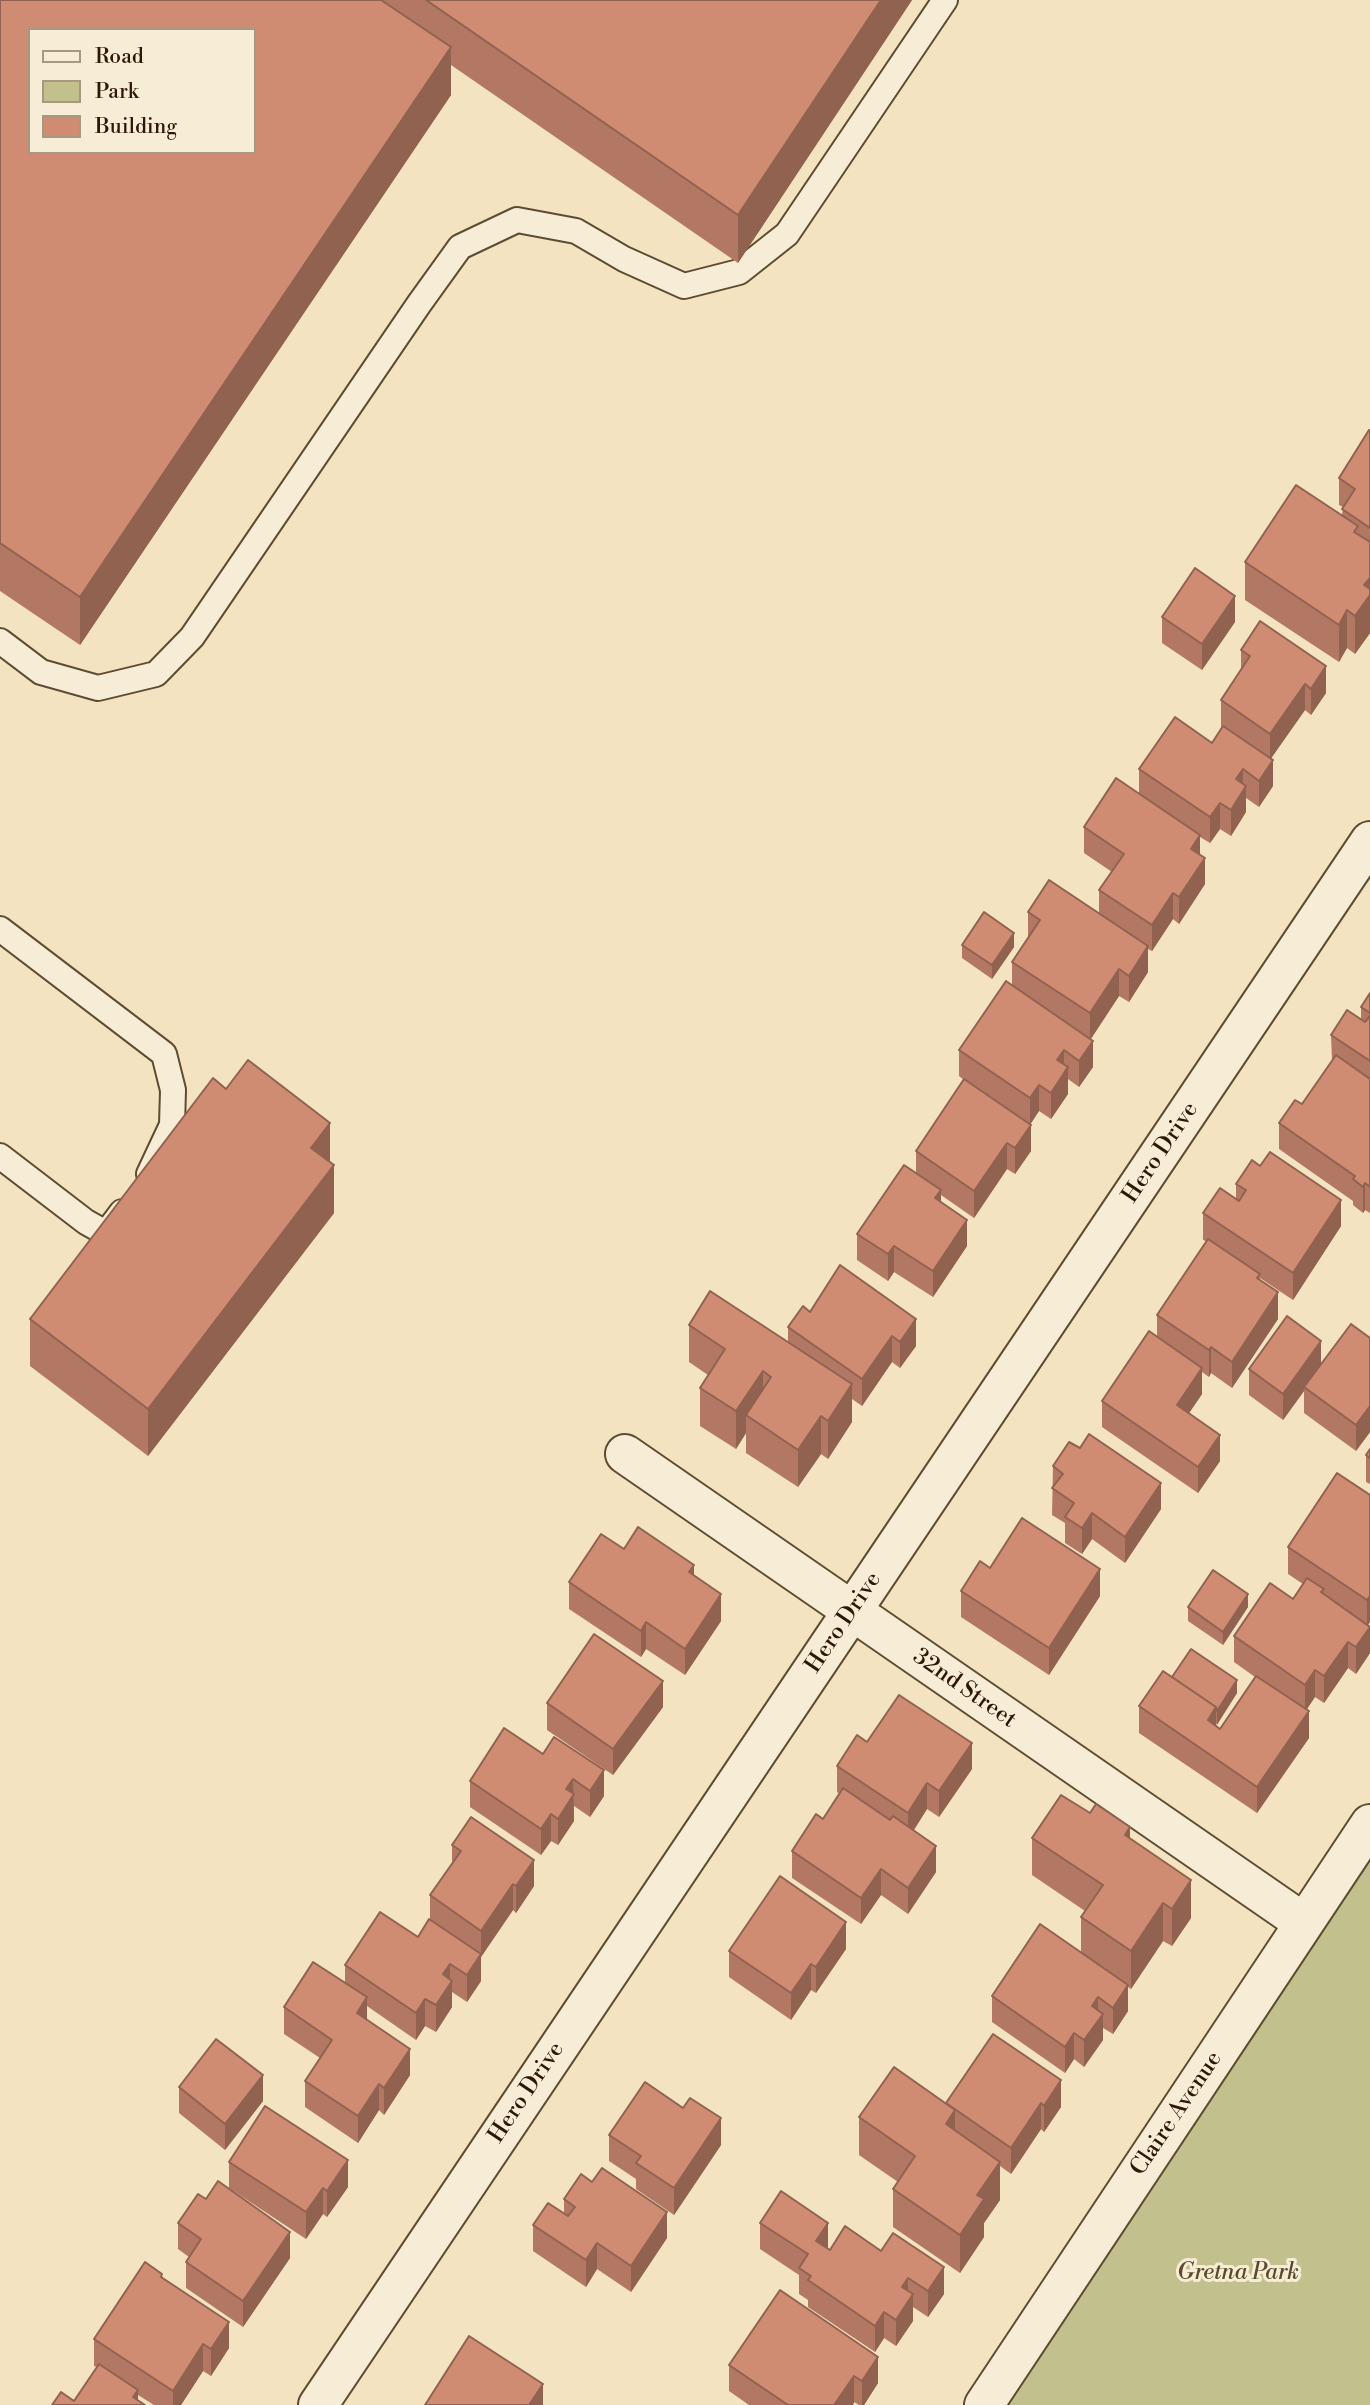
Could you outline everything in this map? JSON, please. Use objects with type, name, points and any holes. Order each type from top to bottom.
[{"type":"street","name":"Hero Drive","points":[[318,2405],[1370,841]]},
{"type":"street","name":"32nd Street","points":[[625,1454],[1304,1923]]},
{"type":"street","name":"Claire Avenue","points":[[984,2405],[1370,1824]]},
{"type":"lane","points":[[0,641],[41,672],[97,688],[156,674],[192,637],[460,247],[517,220],[576,231],[624,259],[684,286],[738,272],[788,234],[945,0]]},
{"type":"lane","points":[[0,929],[163,1054],[173,1090],[172,1125],[150,1173],[110,1228],[102,1231],[86,1222],[0,1156]]},
{"type":"green space","name":"Gretna Park","points":[[1370,1837],[1370,2405],[992,2405]]},
{"type":"building","points":[[0,0],[381,0],[451,47],[80,597],[0,543]]},
{"type":"building","points":[[426,0],[881,0],[738,215]]},
{"type":"building","points":[[1369,430],[1370,528],[1342,509],[1355,489],[1339,478]]},
{"type":"building","points":[[1296,485],[1358,526],[1354,532],[1370,542],[1370,578],[1364,585],[1370,589],[1370,595],[1355,616],[1347,610],[1339,625],[1245,562]]},
{"type":"building","points":[[1195,568],[1235,596],[1202,644],[1162,617]]},
{"type":"building","points":[[1260,621],[1326,666],[1311,689],[1305,684],[1270,734],[1221,700],[1250,656],[1241,650]]},
{"type":"building","points":[[1175,717],[1212,743],[1223,726],[1273,760],[1259,781],[1243,769],[1236,779],[1246,786],[1231,810],[1220,803],[1210,817],[1139,769]]},
{"type":"building","points":[[1116,778],[1200,835],[1191,849],[1205,858],[1179,897],[1173,893],[1152,925],[1099,890],[1124,854],[1084,827]]},
{"type":"building","points":[[1049,880],[1148,946],[1129,976],[1119,969],[1090,1013],[1012,962],[1040,920],[1028,912]]},
{"type":"building","points":[[984,912],[1014,933],[992,965],[962,945]]},
{"type":"building","points":[[1006,981],[1093,1041],[1079,1061],[1064,1050],[1057,1060],[1068,1067],[1051,1093],[1039,1085],[1030,1098],[959,1050]]},
{"type":"building","points":[[1370,993],[1370,1013],[1361,1007]]},
{"type":"building","points":[[1347,1010],[1365,1022],[1370,1016],[1370,1061],[1331,1035]]},
{"type":"building","points":[[1336,1055],[1370,1079],[1370,1187],[1365,1183],[1363,1187],[1353,1179],[1355,1176],[1279,1123],[1295,1100],[1302,1104]]},
{"type":"building","points":[[248,1060],[330,1123],[311,1148],[334,1165],[148,1409],[30,1319],[213,1078],[226,1089]]},
{"type":"building","points":[[964,1079],[1031,1125],[1015,1148],[1007,1143],[974,1191],[916,1151]]},
{"type":"building","points":[[1270,1152],[1341,1200],[1293,1273],[1203,1213],[1220,1188],[1239,1201],[1246,1190],[1236,1184],[1252,1160],[1260,1166]]},
{"type":"building","points":[[904,1165],[941,1190],[935,1198],[967,1220],[933,1271],[894,1246],[888,1254],[857,1234]]},
{"type":"building","points":[[1208,1239],[1260,1274],[1257,1278],[1278,1292],[1232,1362],[1157,1315]]},
{"type":"building","points":[[840,1265],[916,1319],[900,1342],[892,1336],[862,1379],[788,1327],[803,1306],[810,1312]]},
{"type":"building","points":[[710,1291],[852,1384],[828,1421],[821,1416],[798,1450],[746,1415],[771,1377],[763,1371],[736,1411],[700,1388],[725,1349],[689,1325]]},
{"type":"building","points":[[1287,1316],[1321,1341],[1283,1394],[1249,1369]]},
{"type":"building","points":[[1351,1324],[1370,1338],[1370,1406],[1356,1425],[1304,1387]]},
{"type":"building","points":[[1149,1331],[1202,1368],[1177,1405],[1220,1435],[1198,1467],[1102,1401]]},
{"type":"building","points":[[1089,1434],[1161,1483],[1125,1537],[1092,1513],[1082,1528],[1065,1517],[1074,1503],[1052,1488],[1063,1474],[1053,1466],[1069,1442],[1080,1448]]},
{"type":"building","points":[[1337,1473],[1370,1495],[1370,1596],[1367,1600],[1288,1547]]},
{"type":"building","points":[[1022,1518],[1100,1569],[1049,1648],[961,1591],[980,1561],[990,1568]]},
{"type":"building","points":[[638,1527],[694,1565],[689,1572],[721,1594],[685,1649],[646,1622],[641,1631],[569,1582],[601,1534],[624,1549]]},
{"type":"building","points":[[1213,1570],[1248,1594],[1223,1632],[1188,1607]]},
{"type":"building","points":[[1307,1578],[1324,1589],[1321,1592],[1370,1627],[1356,1647],[1348,1642],[1324,1676],[1315,1670],[1305,1685],[1234,1636],[1270,1583],[1293,1599]]},
{"type":"building","points":[[594,1634],[663,1681],[613,1749],[547,1703]]},
{"type":"building","points":[[1191,1649],[1237,1680],[1217,1711],[1216,1707],[1172,1677]]},
{"type":"building","points":[[1163,1671],[1216,1707],[1208,1720],[1220,1729],[1256,1676],[1309,1711],[1257,1787],[1139,1706]]},
{"type":"building","points":[[899,1695],[972,1743],[939,1791],[927,1783],[908,1813],[837,1766],[857,1735],[867,1742]]},
{"type":"building","points":[[504,1728],[543,1754],[554,1737],[604,1770],[590,1791],[573,1779],[566,1789],[574,1794],[558,1819],[551,1814],[541,1829],[470,1781]]},
{"type":"building","points":[[843,1788],[890,1820],[893,1816],[936,1846],[908,1888],[881,1869],[861,1898],[792,1851],[816,1814],[823,1819]]},
{"type":"building","points":[[1061,1795],[1090,1813],[1096,1804],[1130,1827],[1125,1835],[1191,1880],[1172,1909],[1163,1903],[1131,1951],[1081,1917],[1103,1885],[1032,1838]]},
{"type":"building","points":[[471,1817],[534,1860],[516,1886],[513,1884],[481,1931],[430,1895],[461,1851],[452,1845]]},
{"type":"building","points":[[780,1876],[846,1922],[816,1967],[811,1964],[791,1993],[729,1951]]},
{"type":"building","points":[[380,1912],[418,1937],[429,1919],[481,1954],[467,1975],[450,1964],[443,1974],[452,1981],[436,2005],[425,1999],[416,2013],[345,1965]]},
{"type":"building","points":[[1040,1924],[1128,1985],[1113,2008],[1098,1997],[1092,2006],[1103,2014],[1084,2040],[1074,2033],[1065,2047],[992,1996]]},
{"type":"building","points":[[313,1962],[367,1997],[357,2013],[410,2049],[384,2088],[379,2084],[358,2116],[305,2081],[332,2040],[284,2007]]},
{"type":"building","points":[[993,2034],[1061,2080],[1044,2106],[1041,2103],[1011,2148],[946,2103]]},
{"type":"building","points":[[216,2039],[263,2075],[225,2124],[179,2087]]},
{"type":"building","points":[[894,2067],[955,2110],[946,2124],[1000,2162],[977,2195],[984,2199],[960,2235],[893,2189],[915,2156],[859,2117]]},
{"type":"building","points":[[645,2082],[683,2108],[690,2098],[721,2118],[674,2188],[636,2163],[641,2156],[609,2135]]},
{"type":"building","points":[[265,2106],[348,2160],[327,2191],[323,2188],[306,2212],[229,2162]]},
{"type":"building","points":[[602,2168],[667,2212],[631,2266],[597,2243],[586,2260],[533,2225],[548,2203],[568,2216],[575,2207],[564,2199],[581,2174],[592,2182]]},
{"type":"building","points":[[218,2181],[290,2232],[243,2301],[186,2262],[201,2239],[178,2223],[198,2194],[206,2199]]},
{"type":"building","points":[[781,2191],[828,2223],[816,2241],[830,2250],[845,2226],[881,2251],[893,2233],[944,2267],[928,2291],[908,2278],[902,2287],[913,2294],[896,2320],[884,2312],[875,2326],[808,2280],[811,2276],[799,2268],[808,2254],[760,2223]]},
{"type":"building","points":[[145,2262],[162,2274],[161,2277],[229,2322],[211,2349],[203,2344],[173,2391],[94,2339]]},
{"type":"building","points":[[780,2290],[878,2357],[862,2381],[854,2376],[834,2405],[788,2405],[729,2365]]},
{"type":"building","points":[[469,2336],[543,2384],[529,2405],[425,2405]]},
{"type":"building","points":[[99,2364],[138,2390],[133,2397],[145,2405],[52,2405],[61,2392],[74,2401]]}]
